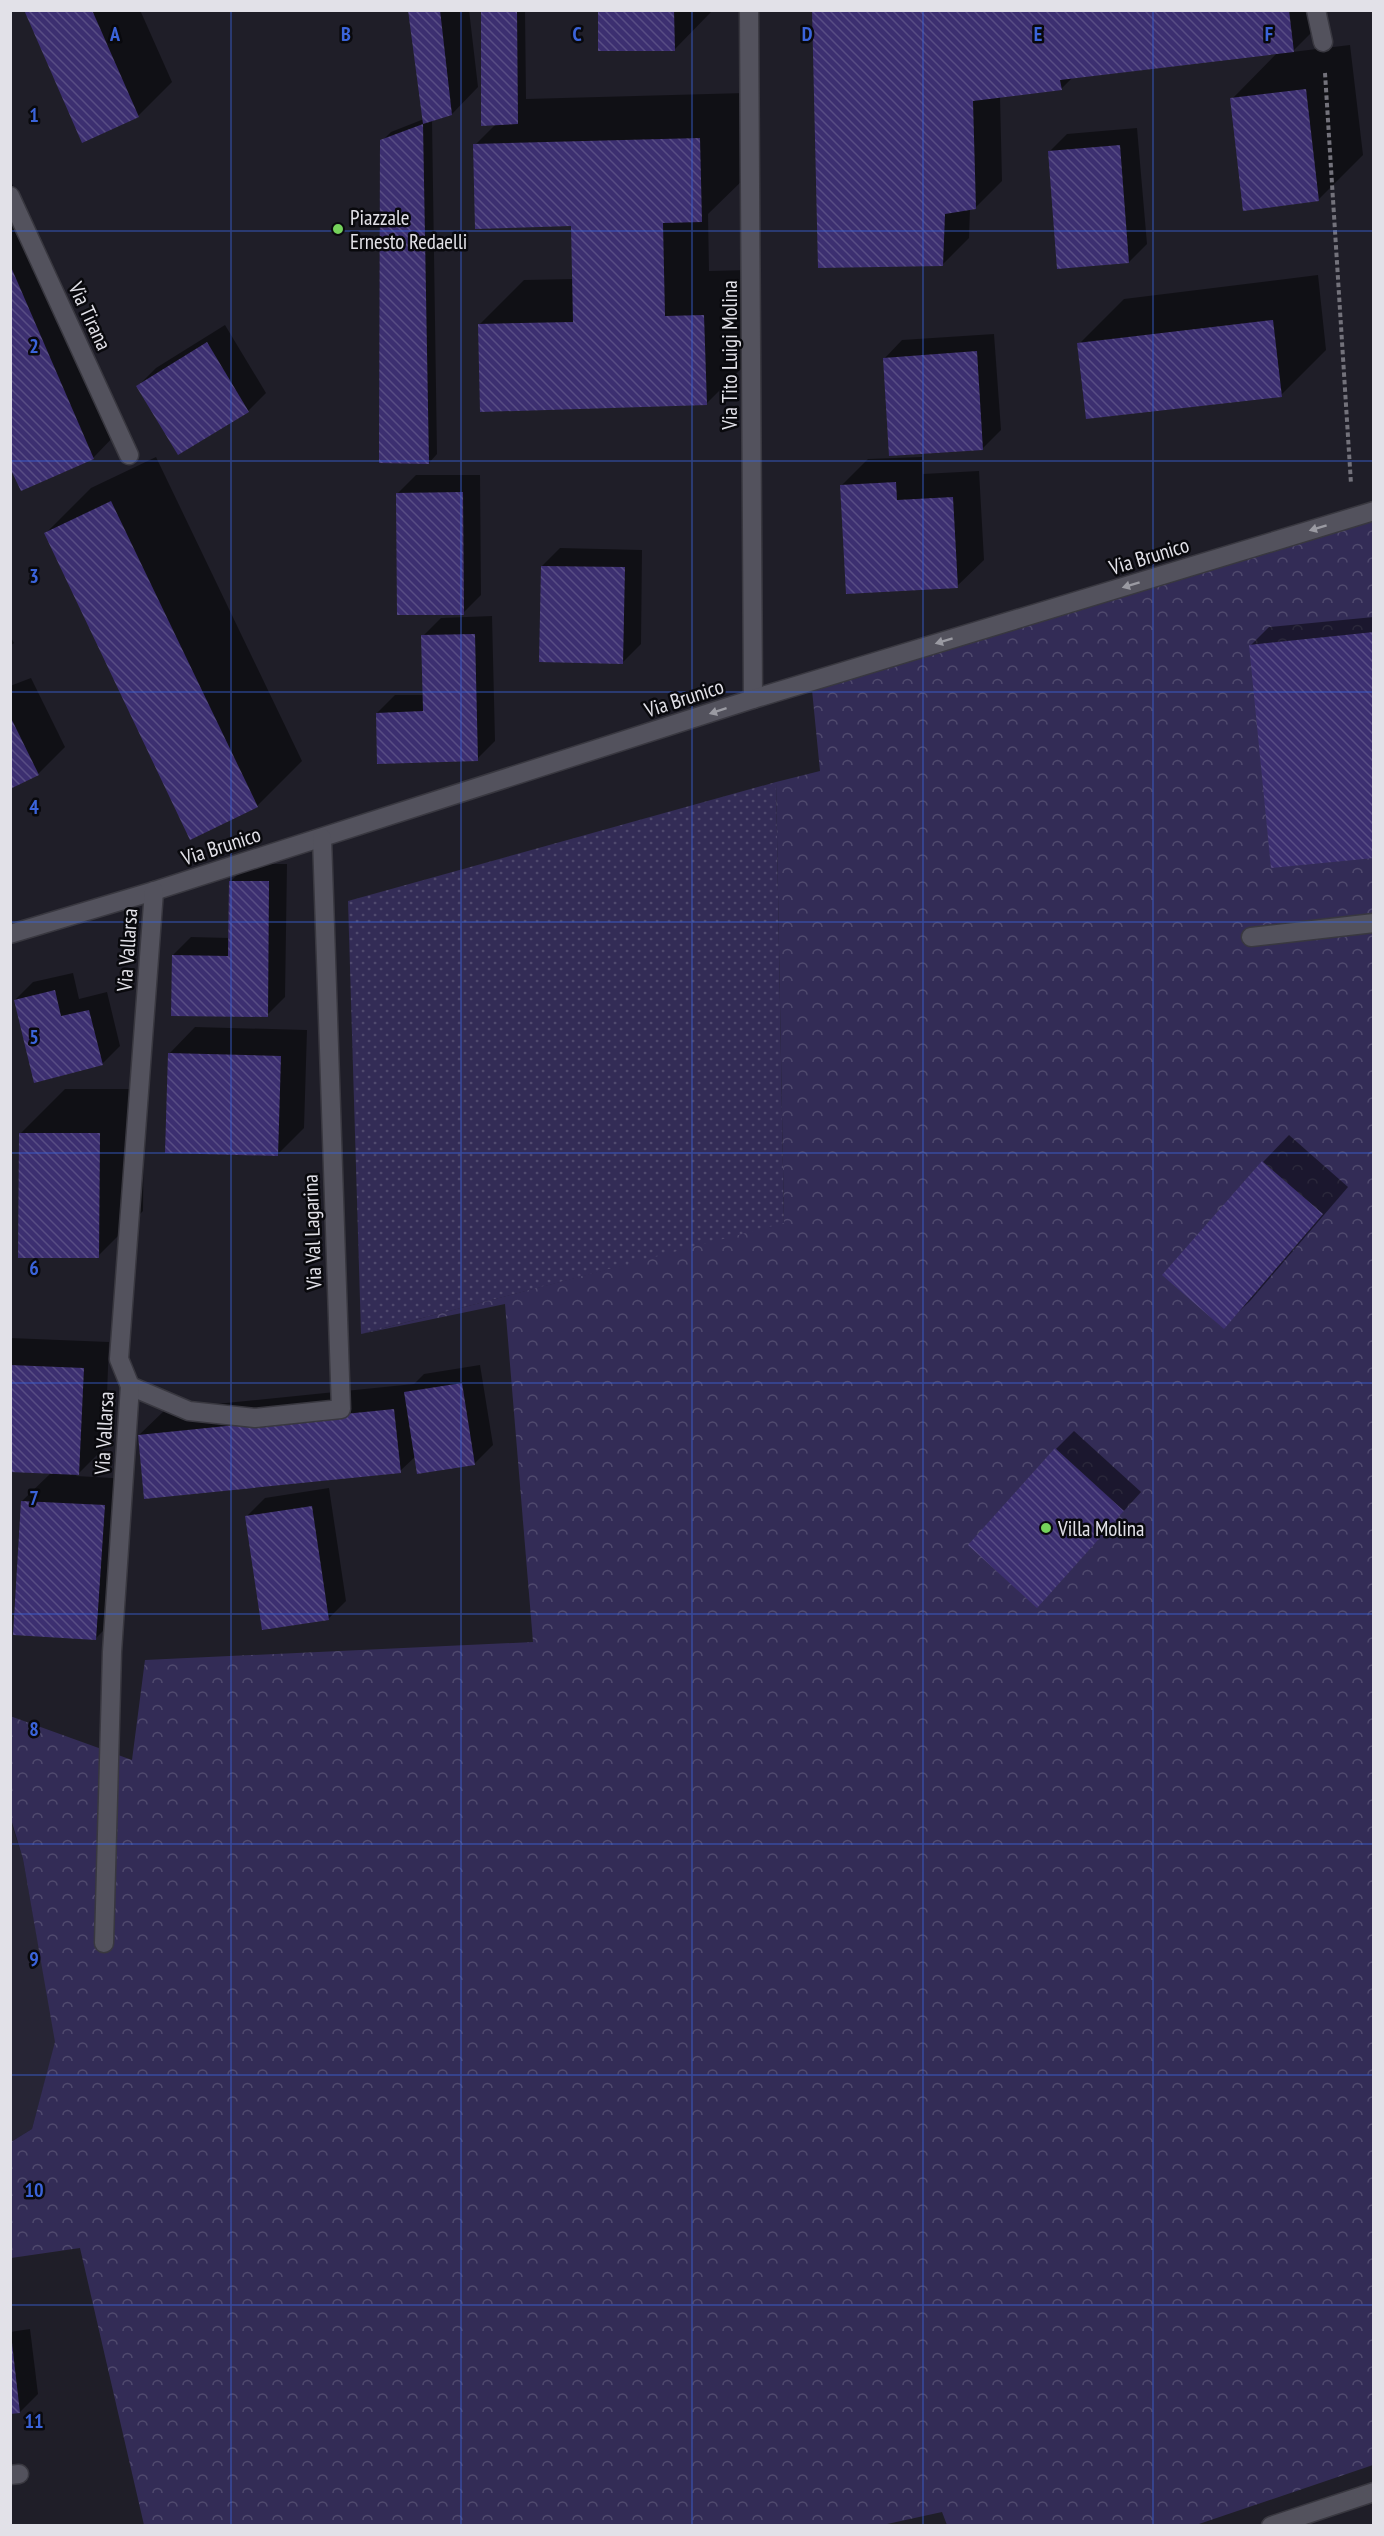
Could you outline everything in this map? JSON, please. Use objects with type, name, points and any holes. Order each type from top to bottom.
[{"type":"street","name":"Via Tito Luigi Molina","points":[[749,10],[753,699]]},
{"type":"street","points":[[1316,10],[1323,42]]},
{"type":"street","name":"Via Tirana","points":[[10,196],[129,455]]},
{"type":"street","name":"Via Brunico","points":[[10,934],[322,838],[753,699],[1374,511]]},
{"type":"street","name":"Via Val Lagarina","points":[[130,1386],[189,1411],[255,1418],[341,1409],[322,838]]},
{"type":"street","name":"Via Vallarsa","points":[[104,1944],[112,1652],[130,1386],[119,1359],[154,891]]},
{"type":"street","points":[[1251,937],[1374,923]]},
{"type":"street","points":[[1271,2526],[1374,2492]]},
{"type":"path","points":[[1323,42],[1353,517]]},
{"type":"shaded area","points":[[10,1819],[23,1859],[56,2042],[32,2129],[11,2142]]},
{"type":"green space","points":[[1373,520],[1373,2465],[1193,2526],[947,2525],[942,2512],[878,2526],[144,2525],[80,2248],[11,2258],[11,2142],[32,2129],[55,2042],[23,1859],[11,1819],[10,1716],[132,1760],[145,1660],[533,1642],[505,1304],[361,1334],[784,1223],[776,782],[820,771],[812,690]]},
{"type":"green space","points":[[776,782],[784,1224],[361,1334],[348,901]]},
{"type":"building","points":[[24,10],[92,10],[139,117],[82,143]]},
{"type":"building","points":[[408,10],[440,10],[452,115],[423,124]]},
{"type":"building","points":[[481,10],[517,10],[518,124],[481,126]]},
{"type":"building","points":[[598,10],[674,10],[675,51],[598,51]]},
{"type":"building","points":[[812,10],[1289,10],[1294,52],[1060,80],[1062,90],[973,101],[976,209],[945,214],[943,266],[818,268]]},
{"type":"building","points":[[1306,89],[1319,201],[1243,211],[1230,98]]},
{"type":"building","points":[[423,124],[429,464],[379,463],[380,140]]},
{"type":"building","points":[[700,138],[702,222],[663,223],[665,316],[704,315],[707,405],[480,412],[478,324],[573,322],[571,226],[475,229],[473,144]]},
{"type":"building","points":[[1120,145],[1129,263],[1057,269],[1048,151]]},
{"type":"building","points":[[11,267],[94,459],[21,491],[10,468]]},
{"type":"building","points":[[1273,320],[1282,397],[1086,419],[1077,343]]},
{"type":"building","points":[[207,342],[249,412],[178,455],[136,386]]},
{"type":"building","points":[[977,351],[983,450],[889,456],[883,358]]},
{"type":"building","points":[[896,482],[897,500],[953,497],[958,588],[846,594],[840,485]]},
{"type":"building","points":[[463,492],[464,615],[397,615],[396,493]]},
{"type":"building","points":[[111,501],[258,807],[190,840],[44,533]]},
{"type":"building","points":[[541,566],[625,567],[623,664],[539,662]]},
{"type":"building","points":[[1374,632],[1374,858],[1271,868],[1249,645]]},
{"type":"building","points":[[475,634],[478,761],[377,764],[376,713],[423,711],[421,635]]},
{"type":"building","points":[[10,716],[39,775],[10,789]]},
{"type":"building","points":[[229,881],[269,881],[268,1017],[171,1016],[172,955],[228,956]]},
{"type":"building","points":[[55,990],[61,1016],[89,1010],[103,1065],[34,1083],[14,1000]]},
{"type":"building","points":[[168,1053],[281,1056],[278,1156],[165,1153]]},
{"type":"building","points":[[19,1133],[100,1133],[99,1258],[18,1258]]},
{"type":"building","points":[[1262,1161],[1323,1214],[1224,1329],[1162,1275]]},
{"type":"building","points":[[10,1365],[84,1368],[79,1475],[10,1472]]},
{"type":"building","points":[[462,1383],[475,1465],[417,1474],[404,1392]]},
{"type":"building","points":[[394,1409],[401,1473],[144,1499],[138,1435]]},
{"type":"building","name":"Villa Molina","points":[[1055,1448],[1124,1511],[1037,1608],[968,1545]]},
{"type":"building","points":[[21,1501],[105,1505],[96,1640],[13,1635]]},
{"type":"building","points":[[312,1506],[329,1620],[262,1630],[245,1516]]},
{"type":"building","points":[[12,2343],[20,2413],[10,2414],[10,2344]]},
{"type":"place","name":"Piazzale Ernesto Redaelli","points":[[338,229]]},
{"type":"place","name":"Villa Molina","points":[[1046,1528]]}]
